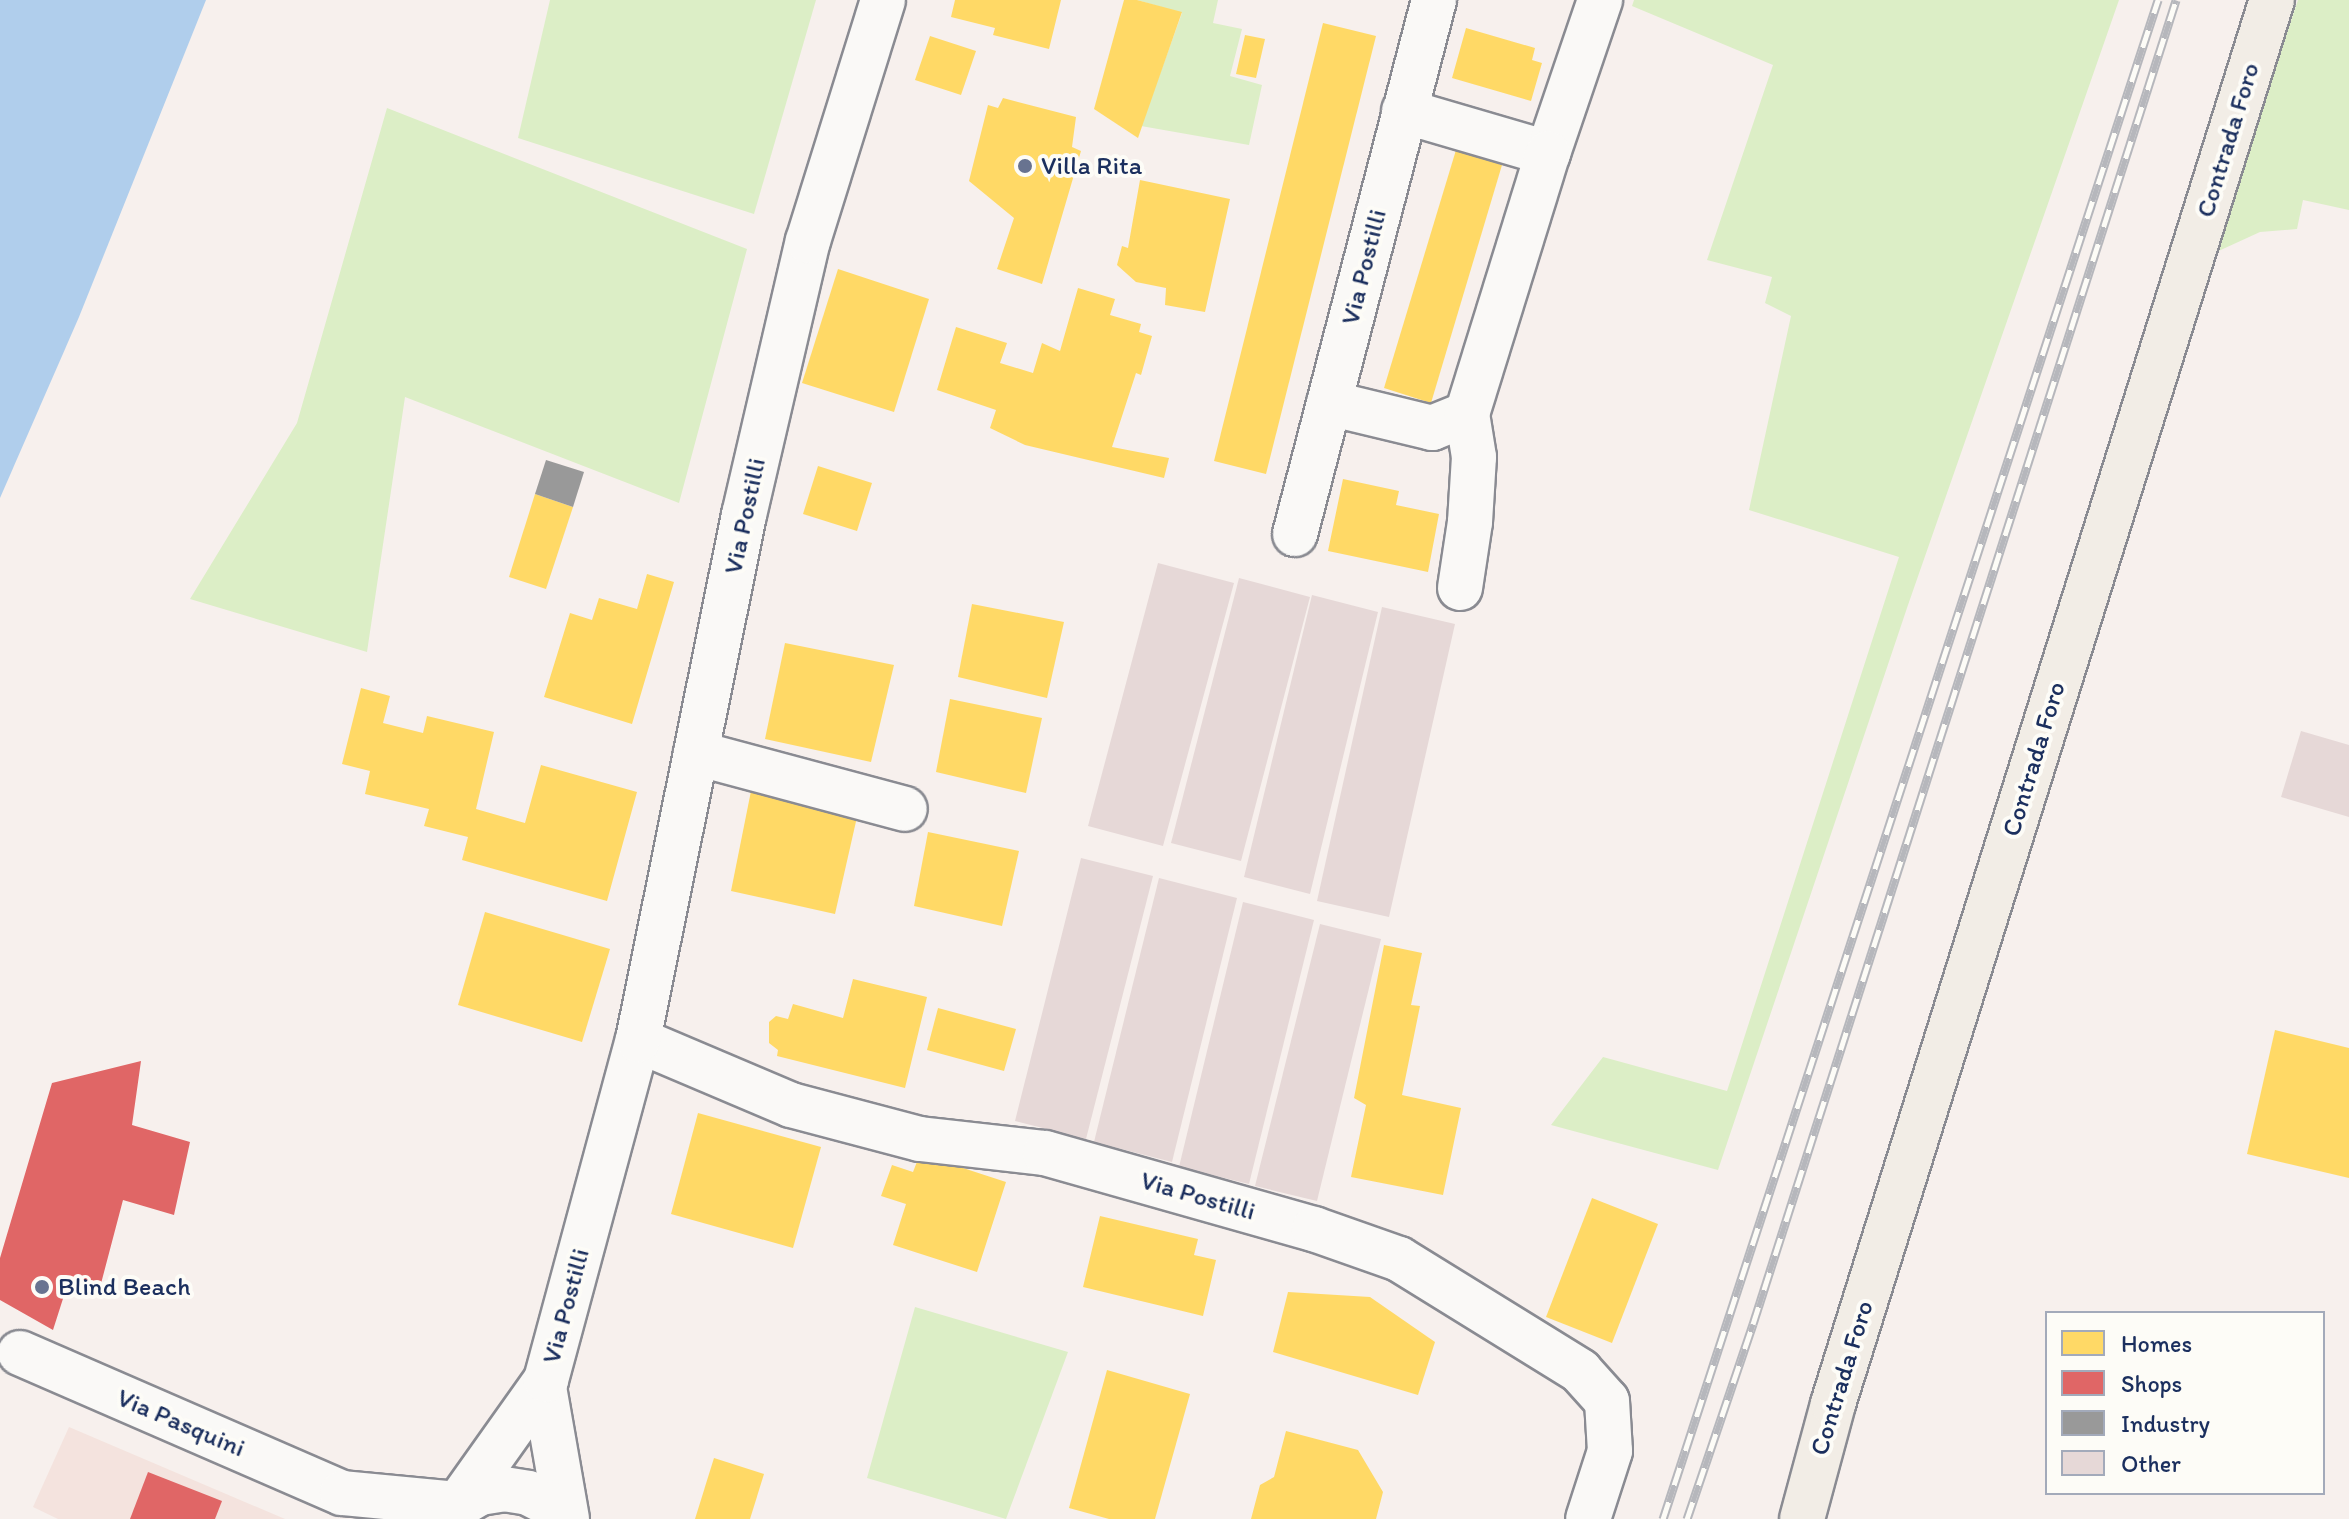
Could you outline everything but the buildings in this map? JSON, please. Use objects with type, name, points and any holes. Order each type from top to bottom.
[{"type":"main road","name":"Contrada Foro","points":[[1802,1519],[1833,1404],[2272,0]]},
{"type":"street","name":"Via Postilli","points":[[451,1512],[544,1387],[638,1040],[747,501],[808,241],[883,0]]},
{"type":"street","name":"Via Postilli","points":[[1295,534],[1434,0]]},
{"type":"street","points":[[1460,588],[1470,522],[1474,457],[1467,414],[1548,153],[1600,0]]},
{"type":"street","points":[[1404,111],[1548,153]]},
{"type":"street","points":[[1329,403],[1432,428],[1467,414]]},
{"type":"street","points":[[696,753],[905,809]]},
{"type":"street","name":"Via Postilli","points":[[638,1040],[806,1109],[920,1139],[1045,1153],[1314,1229],[1399,1259],[1580,1371],[1607,1401],[1610,1451],[1588,1519]]},
{"type":"street","name":"Via Pasquini","points":[[20,1353],[354,1506],[451,1512]]},
{"type":"street","name":"Via Postilli","points":[[544,1387],[566,1519]]},
{"type":"street","points":[[451,1512],[480,1493],[504,1489],[528,1493],[550,1504],[566,1519]]},
{"type":"shaded area","points":[[69,1427],[285,1519],[58,1519],[33,1507]]},
{"type":"green space","points":[[550,0],[816,0],[754,214],[518,138]]},
{"type":"green space","points":[[1137,0],[1218,0],[1213,23],[1242,29],[1230,76],[1262,85],[1249,145],[1141,126],[1182,13]]},
{"type":"green space","points":[[1634,0],[2119,0],[1908,605],[1718,1170],[1551,1125],[1603,1057],[1727,1091],[1899,557],[1749,510],[1791,316],[1765,303],[1772,277],[1707,260],[1773,65],[1632,6]]},
{"type":"green space","points":[[2298,0],[2349,0],[2349,210],[2303,200],[2297,229],[2260,232],[2212,254]]},
{"type":"green space","points":[[387,108],[747,249],[679,503],[405,397],[367,652],[190,599],[297,423]]},
{"type":"green space","points":[[915,1307],[1068,1352],[1006,1519],[867,1478]]},
{"type":"water","points":[[0,0],[206,0],[79,317],[0,498]]},
{"type":"railway","points":[[1663,1519],[2158,0]]},
{"type":"railway","points":[[1687,1519],[1753,1324],[2176,0]]},
{"type":"place","name":"Villa Rita","points":[[1025,166]]},
{"type":"place","name":"Blind Beach","points":[[42,1287]]}]
